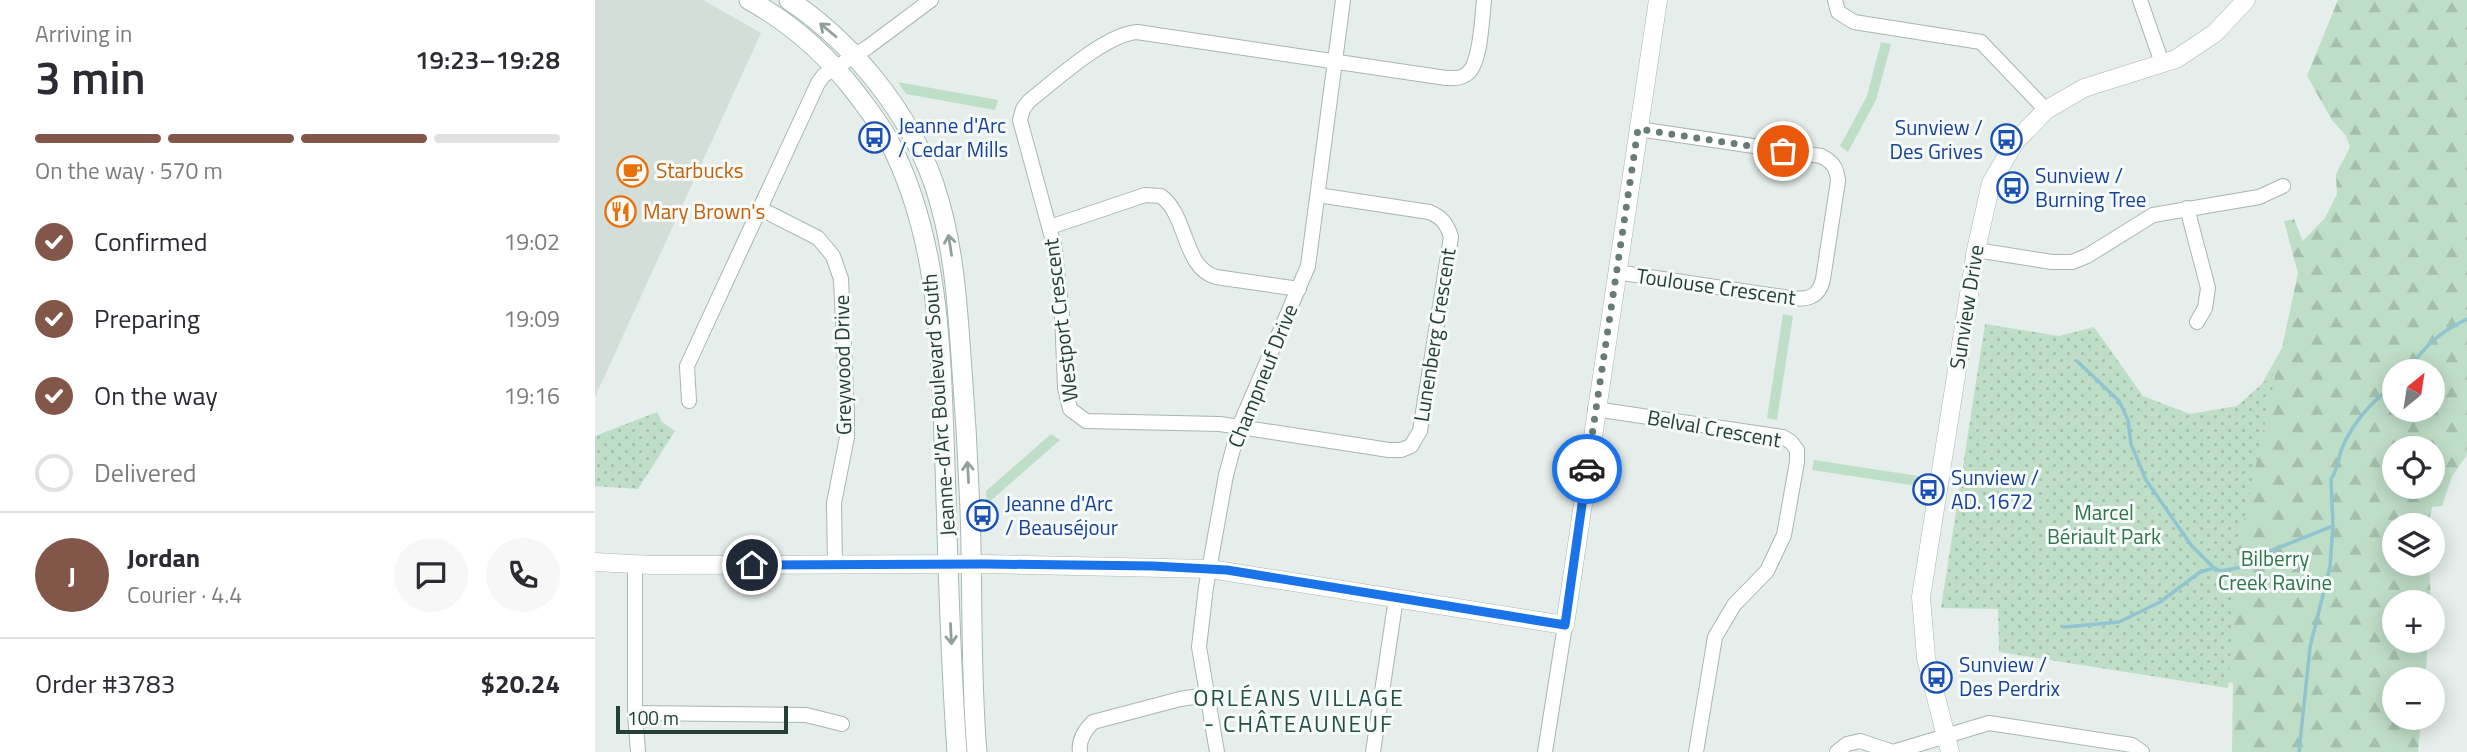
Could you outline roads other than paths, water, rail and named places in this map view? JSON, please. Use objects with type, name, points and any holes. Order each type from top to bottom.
[{"type":"main road","name":"Jeanne-d'Arc Boulevard South","points":[[749,0],[795,28],[836,67],[888,139],[917,208],[927,243],[942,384],[957,752]]},
{"type":"main road","name":"Jeanne-d'Arc Boulevard South","points":[[789,0],[834,35],[855,55],[879,85],[908,129],[933,181],[949,238],[963,384],[970,511],[977,752]]},
{"type":"street","points":[[689,401],[687,366],[818,83],[836,67],[931,0]]},
{"type":"street","name":"Champneuf Drive","points":[[1217,752],[1199,647],[1210,569],[1226,475],[1239,427],[1308,266],[1343,0]]},
{"type":"street","name":"Westport Crescent","points":[[1239,427],[1172,422],[1086,421],[1070,409],[1065,388],[1062,314],[1054,245],[1022,131],[1020,120],[1023,109],[1029,101],[1105,43],[1127,33],[1148,32],[1446,78],[1465,76],[1471,71],[1476,57],[1484,0]]},
{"type":"street","points":[[1545,752],[1658,0]]},
{"type":"street","points":[[1835,0],[1839,12],[1854,22],[1980,42],[2046,110]]},
{"type":"street","points":[[2140,0],[2162,63]]},
{"type":"street","name":"Sunview Drive","points":[[1947,744],[1926,658],[1921,597],[1976,250],[1985,205],[2000,165],[2015,142],[2046,110],[2084,88],[2176,59],[2215,33],[2246,0]]},
{"type":"street","name":"Toulouse Crescent","points":[[1616,272],[1805,299],[1818,293],[1822,286],[1831,230],[1838,181],[1837,171],[1827,159],[1638,129]]},
{"type":"street","points":[[1976,250],[2052,262],[2072,262],[2087,256],[2153,215],[2259,197],[2283,186]]},
{"type":"street","points":[[1050,227],[1145,195],[1161,196],[1176,212],[1193,257],[1204,271],[1216,276],[1299,289]]},
{"type":"street","name":"Lunenberg Crescent","points":[[1239,427],[1389,450],[1401,450],[1411,446],[1420,431],[1451,237],[1448,228],[1443,220],[1429,212],[1318,195]]},
{"type":"street","name":"Greywood Drive","points":[[759,208],[818,238],[833,256],[841,279],[847,437],[834,503],[835,565]]},
{"type":"street","points":[[2187,208],[2208,288],[2205,308],[2197,322]]},
{"type":"street","name":"Belval Crescent","points":[[1595,409],[1783,437],[1797,450],[1789,514],[1776,555],[1767,570],[1734,605],[1715,637],[1696,752]]},
{"type":"street","points":[[595,562],[1210,569],[1565,625]]},
{"type":"street","points":[[635,564],[635,713],[638,752]]},
{"type":"street","points":[[1373,752],[1397,598]]},
{"type":"street","points":[[1080,752],[1079,746],[1085,730],[1093,722],[1180,699],[1207,695]]},
{"type":"street","points":[[635,713],[807,715],[842,724]]},
{"type":"street","points":[[1837,752],[1847,744],[1860,741],[1893,752],[1947,744],[1989,723],[2132,745],[2142,752]]},
{"type":"waterway","points":[[2416,359],[2433,340],[2467,319]]},
{"type":"waterway","points":[[2078,362],[2119,401],[2128,420],[2131,444],[2146,480],[2191,545],[2214,568],[2221,571],[2247,566],[2265,553],[2333,526]]},
{"type":"waterway","points":[[2299,752],[2310,647],[2330,567],[2333,526],[2331,479],[2342,448],[2357,421],[2382,395]]},
{"type":"waterway","points":[[2064,627],[2119,622],[2160,602],[2200,572],[2214,568]]},
{"type":"place","name":"Jeanne d'Arc / Cedar Mills","points":[[875,138]]},
{"type":"place","name":"Sunview / Des Grives","points":[[2006,140]]},
{"type":"place","name":"Starbucks","points":[[633,171]]},
{"type":"place","name":"Sunview / Burning Tree","points":[[2012,188]]},
{"type":"place","name":"Mary Brown's","points":[[620,212]]},
{"type":"place","name":"Sunview / AD. 1672","points":[[1928,490]]},
{"type":"place","name":"Jeanne d'Arc / Beauséjour","points":[[982,516]]},
{"type":"place","name":"Sunview / Des Perdrix","points":[[1936,677]]},
{"type":"district","name":"ORLÉANS VILLAGE - CHÂTEAUNEUF","points":[[1299,711]]},
{"type":"park label","name":"Marcel Bériault Park","points":[[2104,525]]},
{"type":"park label","name":"Bilberry Creek Ravine","points":[[2275,571]]}]
